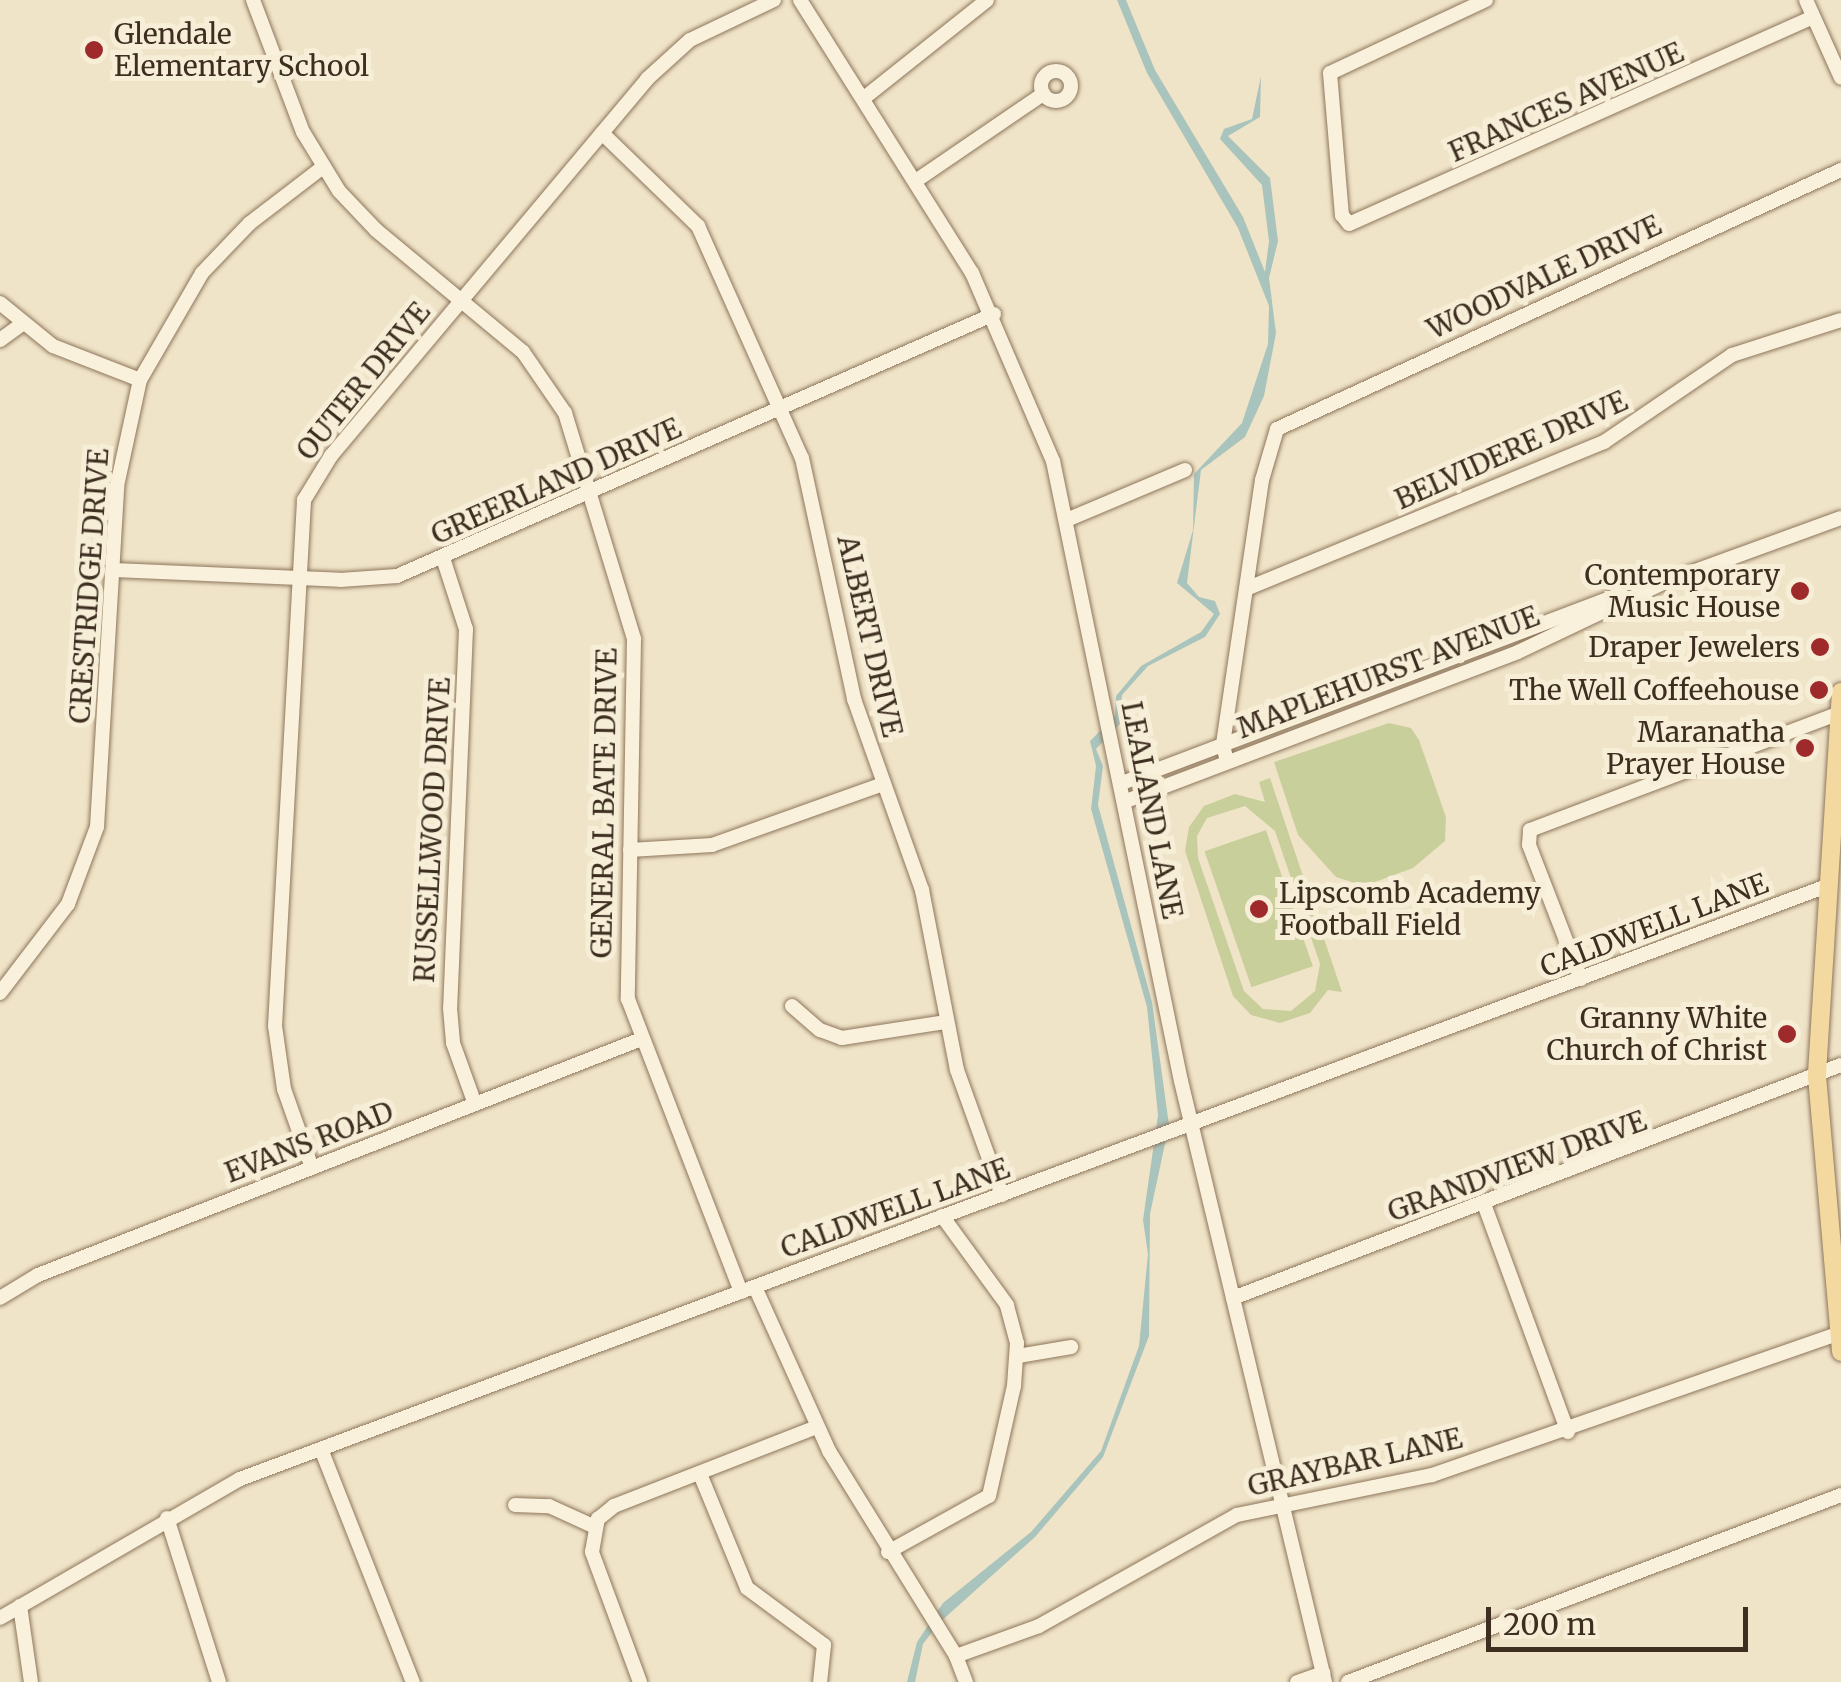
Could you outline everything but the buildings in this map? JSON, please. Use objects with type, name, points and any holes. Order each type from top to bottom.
[{"type":"main road","points":[[1840,1343],[1832,1173],[1817,1076],[1841,692]]},
{"type":"street","name":"GENERAL BATE DRIVE","points":[[253,0],[323,167],[361,216],[462,300],[543,375],[565,413],[634,639],[626,982],[639,1040],[748,1289],[816,1427],[888,1552],[956,1656],[966,1682]]},
{"type":"street","name":"OUTER DRIVE","points":[[312,1168],[281,1079],[275,1026],[301,508],[310,488],[462,300],[675,51],[774,0]]},
{"type":"street","name":"LEALAND LANE","points":[[800,0],[917,180],[994,314],[1032,404],[1069,519],[1191,1125],[1324,1678]]},
{"type":"street","points":[[864,98],[987,0]]},
{"type":"street","name":"FRANCES AVENUE","points":[[1486,0],[1328,76],[1342,215],[1360,224],[1813,17]]},
{"type":"street","points":[[1806,0],[1841,78]]},
{"type":"street","points":[[917,180],[1043,94]]},
{"type":"street","name":"ALBERT DRIVE","points":[[602,133],[672,194],[698,226],[782,408],[812,489],[849,679],[925,901],[945,1022],[1002,1195]]},
{"type":"street","name":"CRESTRIDGE DRIVE","points":[[0,994],[58,921],[93,844],[119,468],[140,380],[202,273],[250,223],[323,167]]},
{"type":"street","name":"WOODVALE DRIVE","points":[[1248,588],[1272,436],[1290,420],[1841,170]]},
{"type":"street","points":[[0,304],[21,325],[54,346],[140,380]]},
{"type":"street","name":"GREERLAND DRIVE","points":[[114,570],[383,578],[443,558],[994,314]]},
{"type":"street","name":"BELVIDERE DRIVE","points":[[1248,588],[1604,442],[1732,356],[1841,320]]},
{"type":"street","points":[[0,340],[21,325]]},
{"type":"street","points":[[1069,519],[1185,470]]},
{"type":"street","name":"MAPLEHURST AVENUE","points":[[1122,783],[1841,518]]},
{"type":"street","name":"RUSSELLWOOD DRIVE","points":[[443,558],[466,628],[451,1030],[475,1104]]},
{"type":"street","name":"MAPLEHURST AVENUE","points":[[1126,802],[1518,652],[1665,582]]},
{"type":"street","points":[[1226,762],[1223,744],[1248,588]]},
{"type":"street","points":[[1581,979],[1529,845],[1530,830],[1840,713]]},
{"type":"street","points":[[630,850],[712,845],[882,784]]},
{"type":"street","name":"CALDWELL LANE","points":[[0,1618],[222,1487],[1827,886]]},
{"type":"street","points":[[792,1006],[820,1030],[842,1038],[945,1022]]},
{"type":"street","name":"EVANS ROAD","points":[[0,1298],[38,1275],[639,1040]]},
{"type":"street","name":"GRANDVIEW DRIVE","points":[[1233,1298],[1841,1065]]},
{"type":"street","points":[[1484,1204],[1568,1432]]},
{"type":"street","points":[[888,1552],[989,1496],[1001,1463],[1018,1356],[1002,1296],[942,1216]]},
{"type":"street","name":"GRAYBAR LANE","points":[[956,1656],[1038,1626],[1208,1527],[1284,1503],[1432,1475],[1840,1343]]},
{"type":"street","points":[[1018,1356],[1071,1348]]},
{"type":"street","points":[[640,1682],[592,1552],[595,1528],[610,1508],[816,1427]]},
{"type":"street","points":[[321,1449],[413,1682]]},
{"type":"street","points":[[700,1474],[747,1588],[824,1644],[820,1682]]},
{"type":"street","points":[[1348,1682],[1841,1494]]},
{"type":"street","points":[[515,1505],[543,1504],[595,1528]]},
{"type":"street","points":[[167,1518],[218,1682]]},
{"type":"street","points":[[20,1606],[31,1682]]},
{"type":"street","points":[[1298,1682],[1324,1678]]},
{"type":"green space","points":[[1389,723],[1411,728],[1419,740],[1446,817],[1445,841],[1413,868],[1364,886],[1336,877],[1298,835],[1274,762]]},
{"type":"green space","points":[[1270,778],[1342,992],[1328,990],[1310,1013],[1280,1023],[1251,1015],[1233,996],[1185,851],[1189,827],[1204,806],[1235,794],[1265,802],[1259,782]],"holes":[[[1245,806],[1275,831],[1320,964],[1315,991],[1291,1011],[1263,1009],[1244,991],[1198,858],[1197,836],[1207,818]]]},
{"type":"green space","name":"Lipscomb Academy Football Field","points":[[1266,830],[1313,966],[1251,987],[1205,851]]},
{"type":"water","points":[[1117,0],[1126,0],[1155,70],[1243,217],[1265,272],[1269,241],[1262,185],[1220,139],[1224,129],[1252,119],[1261,76],[1260,117],[1228,136],[1270,178],[1278,241],[1269,278],[1276,333],[1264,396],[1245,437],[1201,470],[1187,583],[1199,597],[1215,601],[1220,614],[1205,637],[1148,666],[1122,695],[1120,724],[1096,749],[1103,766],[1098,805],[1152,1002],[1169,1125],[1150,1214],[1149,1336],[1103,1457],[1035,1537],[939,1623],[923,1644],[915,1682],[907,1682],[917,1642],[943,1603],[1031,1532],[1101,1451],[1139,1346],[1148,1254],[1143,1220],[1158,1115],[1147,1007],[1091,809],[1096,766],[1090,741],[1115,716],[1116,696],[1141,666],[1201,632],[1214,614],[1177,583],[1193,530],[1194,474],[1242,423],[1268,344],[1269,306],[1238,228],[1147,73]]},
{"type":"place","name":"Glendale Elementary School","points":[[94,50]]},
{"type":"place","name":"Contemporary Music House","points":[[1800,591]]},
{"type":"place","name":"Draper Jewelers","points":[[1820,647]]},
{"type":"place","name":"The Well Coffeehouse","points":[[1819,690]]},
{"type":"place","name":"Maranatha Prayer House","points":[[1805,748]]},
{"type":"place","name":"Lipscomb Academy Football Field","points":[[1259,909]]},
{"type":"place","name":"Granny White Church of Christ","points":[[1787,1034]]}]
